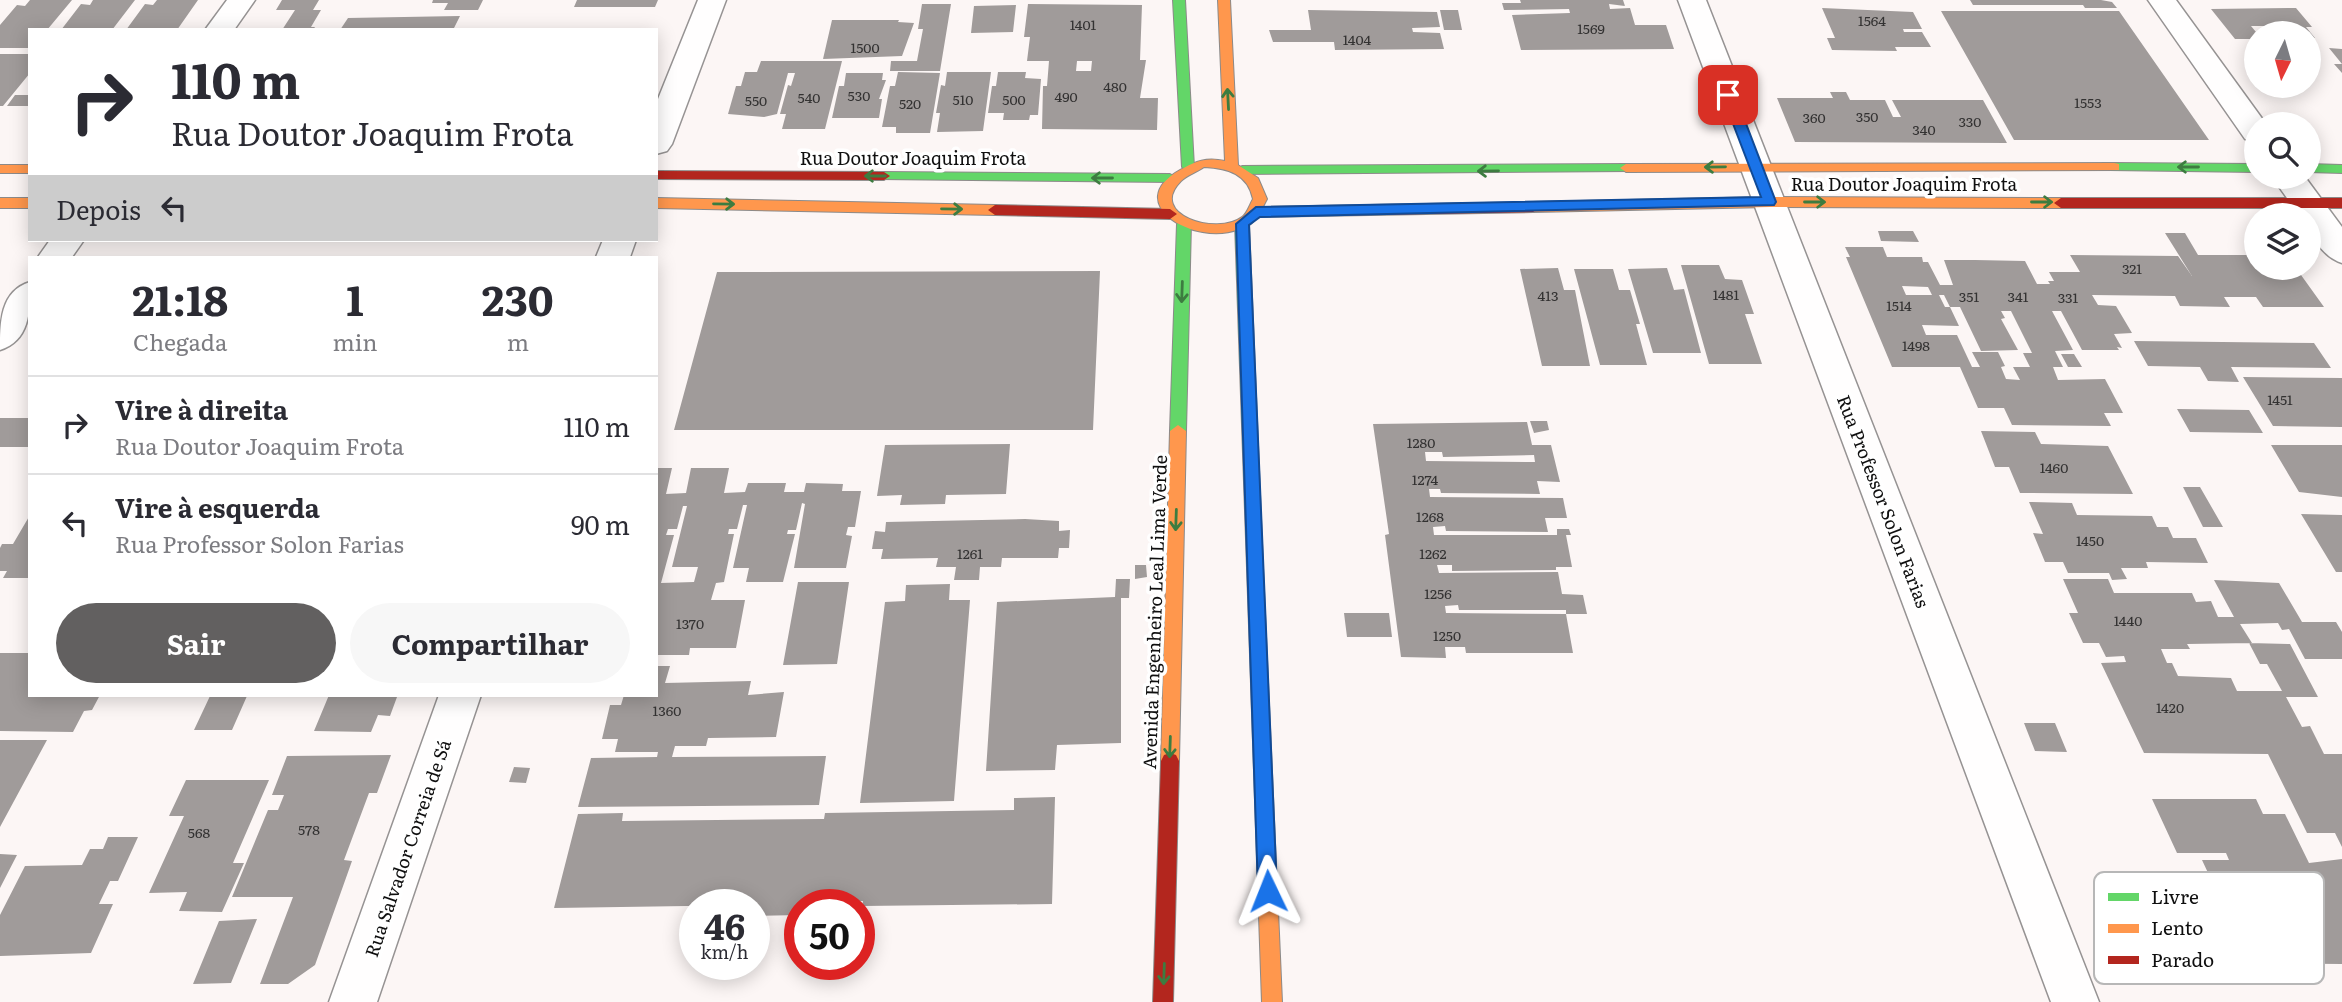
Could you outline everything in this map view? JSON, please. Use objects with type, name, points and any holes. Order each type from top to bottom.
[{"type":"main road","points":[[1179,0],[1188,167]]},
{"type":"main road","points":[[1224,0],[1237,168]]},
{"type":"main road","points":[[1202,163],[1237,168],[1251,176],[1262,194],[1256,212],[1242,224],[1220,230],[1184,224],[1170,214],[1162,195],[1170,178],[1188,167],[1202,163]]},
{"type":"main road","name":"Rua Doutor Joaquim Frota","points":[[1237,168],[2244,167]]},
{"type":"main road","points":[[2321,168],[2342,169]]},
{"type":"main road","points":[[0,169],[28,169]]},
{"type":"main road","name":"Rua Doutor Joaquim Frota","points":[[658,175],[1170,178]]},
{"type":"main road","name":"Rua Doutor Joaquim Frota","points":[[1256,212],[2297,189],[2342,203]]},
{"type":"main road","points":[[0,203],[28,203]]},
{"type":"main road","points":[[658,203],[1170,214]]},
{"type":"main road","name":"Avenida Engenheiro Leal Lima Verde","points":[[1163,1002],[1184,224]]},
{"type":"main road","points":[[1242,224],[1272,1002]]},
{"type":"street","points":[[220,28],[241,0]]},
{"type":"street","points":[[658,139],[712,0]]},
{"type":"street","name":"Rua Professor Solon Farias","points":[[1692,0],[2075,1002]]},
{"type":"street","points":[[2162,0],[2244,115]]},
{"type":"street","points":[[2297,189],[2342,251]]},
{"type":"street","points":[[0,337],[28,297]]},
{"type":"street","name":"Rua Salvador Correia de Sá","points":[[353,1002],[459,697]]},
{"type":"building","points":[[30,0],[72,0],[49,28],[28,28],[28,48],[0,48],[0,25],[17,5],[25,6]]},
{"type":"building","points":[[93,0],[135,0],[114,28],[63,28],[81,4],[90,5]]},
{"type":"building","points":[[157,0],[198,0],[178,28],[127,28],[145,4],[153,5]]},
{"type":"building","points":[[282,0],[319,0],[313,10],[321,10],[311,27],[314,28],[283,28],[295,10],[276,10]]},
{"type":"building","points":[[433,0],[483,0],[478,10],[444,10],[448,3],[432,3]]},
{"type":"building","points":[[577,0],[658,0],[655,7],[574,7]]},
{"type":"building","points":[[1520,0],[1623,0],[1625,6],[1609,4],[1610,9],[1630,8],[1635,25],[1666,25],[1674,49],[1521,50],[1512,15],[1570,13],[1569,9],[1504,10],[1502,3],[1521,3]]},
{"type":"building","points":[[1970,0],[2101,0],[2112,2],[2117,8],[2085,8],[2083,5],[1973,5]]},
{"type":"building","points":[[922,4],[951,4],[940,71],[890,71],[891,61],[917,61],[923,29],[918,29]]},
{"type":"building","points":[[1028,4],[1142,5],[1140,60],[1146,60],[1140,98],[1158,98],[1157,130],[1042,129],[1043,86],[1047,86],[1049,61],[1027,61],[1030,37],[1024,37]],"holes":[[[1077,61],[1092,61],[1091,71],[1076,71]]]},
{"type":"building","points":[[1016,5],[1013,32],[971,33],[974,6]]},
{"type":"building","points":[[1822,8],[1913,12],[1922,29],[1903,29],[1904,32],[1922,32],[1931,47],[1895,47],[1897,51],[1832,50],[1827,38],[1835,38]]},
{"type":"building","points":[[2296,8],[2307,21],[2244,21],[2244,39],[2235,39],[2211,9]]},
{"type":"building","points":[[1308,10],[1437,12],[1440,27],[1412,28],[1413,32],[1440,33],[1444,49],[1335,50],[1334,42],[1273,42],[1269,30],[1311,30]]},
{"type":"building","points":[[1440,10],[1458,10],[1462,30],[1444,30]]},
{"type":"building","points":[[1941,11],[2119,11],[2209,140],[2014,140]]},
{"type":"building","points":[[460,16],[454,28],[341,28],[348,18]]},
{"type":"building","points":[[832,20],[899,20],[898,22],[914,23],[902,56],[823,59]]},
{"type":"building","points":[[2329,48],[2342,49],[2342,64]]},
{"type":"building","points":[[0,54],[28,54],[28,75],[3,106],[0,106]]},
{"type":"building","points":[[761,61],[842,61],[825,129],[782,129],[786,114],[780,114],[788,85],[791,86],[795,73],[788,73],[777,114],[764,117],[728,114],[736,86],[741,86],[745,72],[757,72]]},
{"type":"building","points":[[2334,64],[2342,64],[2342,73]]},
{"type":"building","points":[[898,72],[940,73],[930,133],[896,133],[896,127],[882,127],[890,86],[895,86]]},
{"type":"building","points":[[947,72],[991,72],[983,131],[937,132],[940,113],[936,113],[941,85],[945,86]]},
{"type":"building","points":[[998,72],[1026,72],[1025,78],[1041,79],[1038,115],[1030,115],[1029,120],[1003,120],[1004,113],[988,113],[992,86],[996,86]]},
{"type":"building","points":[[846,73],[883,73],[882,80],[886,80],[879,99],[882,99],[879,118],[832,118],[839,86],[844,86]]},
{"type":"building","points":[[1830,92],[1846,92],[1850,100],[1885,100],[1893,117],[1901,117],[1892,100],[1983,100],[2007,143],[1795,142],[1777,98],[1833,98]]},
{"type":"building","points":[[15,95],[28,95],[28,106],[7,106]]},
{"type":"building","points":[[1878,231],[1913,231],[1919,242],[1881,241]]},
{"type":"building","points":[[2165,233],[2185,233],[2198,255],[2244,255],[2244,280],[2305,280],[2324,307],[2263,307],[2256,297],[2224,297],[2230,307],[2180,306],[2175,296],[2092,295],[2098,305],[2116,306],[2132,333],[2114,334],[2122,348],[2117,347],[2119,350],[2082,350],[2061,311],[2052,311],[2073,350],[2055,351],[2063,367],[2053,367],[2058,380],[2105,379],[2123,413],[2104,413],[2111,426],[2012,425],[2004,408],[1978,408],[1960,367],[1892,367],[1846,257],[1850,257],[1845,247],[1883,247],[1887,257],[1922,257],[1923,262],[1928,262],[1940,285],[1953,285],[1944,260],[2025,261],[2037,284],[2050,284],[2048,281],[2054,281],[2049,272],[2080,272],[2070,255],[2178,256],[2192,276]],"holes":[[[1902,286],[1928,287],[1932,295],[1906,295]],[[1939,295],[1944,295],[1950,307],[1945,307]],[[1950,307],[1960,307],[1981,351],[2018,350],[2001,319],[2005,318],[2001,311],[2011,311],[2032,353],[2023,353],[2030,367],[2013,367],[2020,380],[2006,379],[2001,367],[2005,366],[1998,352],[1972,352],[1980,367],[1972,367],[1957,335],[1926,335],[1922,325],[1959,326]]]},
{"type":"building","points":[[1681,265],[1719,265],[1725,279],[1742,280],[1754,314],[1745,314],[1762,364],[1709,364]]},
{"type":"building","points":[[1558,268],[1564,290],[1575,290],[1590,366],[1542,366],[1520,269]]},
{"type":"building","points":[[1667,268],[1674,290],[1684,289],[1701,353],[1653,353],[1628,269]]},
{"type":"building","points":[[1574,269],[1613,269],[1619,290],[1630,290],[1640,324],[1636,324],[1647,365],[1600,365]]},
{"type":"building","points":[[1100,271],[1093,430],[674,430],[717,272]]},
{"type":"building","points":[[2134,341],[2314,343],[2331,368],[2231,367],[2239,382],[2208,381],[2200,367],[2148,366]]},
{"type":"building","points":[[2061,354],[2074,354],[2082,367],[2068,367]]},
{"type":"building","points":[[2243,377],[2342,378],[2342,427],[2273,426]]},
{"type":"building","points":[[2177,409],[2249,410],[2263,433],[2190,432]]},
{"type":"building","points":[[0,418],[28,418],[28,447],[0,447]]},
{"type":"building","points":[[1530,421],[1547,421],[1549,430],[1534,433]]},
{"type":"building","points":[[1527,422],[1532,445],[1551,445],[1560,482],[1537,481],[1540,494],[1441,493],[1440,489],[1429,489],[1430,497],[1563,498],[1567,518],[1545,518],[1548,532],[1446,531],[1445,526],[1433,527],[1434,535],[1557,535],[1557,529],[1569,529],[1571,535],[1566,535],[1572,567],[1556,567],[1556,570],[1452,571],[1452,565],[1437,565],[1439,573],[1558,572],[1562,594],[1583,595],[1587,614],[1566,614],[1573,653],[1466,653],[1465,647],[1445,647],[1446,658],[1401,657],[1385,535],[1389,534],[1373,424]],"holes":[[[1425,452],[1442,452],[1443,457],[1534,455],[1535,462],[1426,461]],[[1458,605],[1459,610],[1566,610],[1566,614],[1446,613],[1445,606]]]},
{"type":"building","points":[[1981,431],[2035,432],[2041,444],[2108,446],[2133,494],[2020,493],[2009,467],[1995,467]]},
{"type":"building","points":[[1010,444],[1006,494],[946,495],[945,504],[900,505],[902,495],[877,496],[885,445]]},
{"type":"building","points":[[2271,445],[2342,445],[2342,497],[2299,492]]},
{"type":"building","points":[[658,468],[672,468],[666,494],[686,493],[691,468],[729,468],[724,493],[745,492],[748,483],[786,483],[784,492],[804,492],[806,483],[843,484],[842,491],[861,491],[855,527],[848,527],[846,535],[852,536],[846,568],[794,568],[805,504],[802,503],[796,530],[788,530],[787,534],[795,534],[783,582],[746,582],[749,568],[733,568],[747,505],[743,505],[737,529],[729,529],[728,534],[734,534],[724,582],[716,583],[711,600],[745,600],[736,648],[690,648],[689,655],[658,655]],"holes":[[[683,506],[687,506],[672,567],[698,567],[694,582],[661,583],[674,535],[666,535],[668,529],[677,529]]]},
{"type":"building","points":[[2183,487],[2200,487],[2223,527],[2203,527]]},
{"type":"building","points":[[2029,502],[2072,503],[2077,515],[2152,516],[2157,527],[2168,527],[2173,538],[2196,538],[2208,563],[2146,562],[2148,568],[2121,568],[2127,579],[2112,580],[2109,573],[2068,573],[2063,562],[2045,562],[2033,533],[2043,534]]},
{"type":"building","points":[[2301,514],[2342,515],[2342,572],[2336,572]]},
{"type":"building","points":[[28,518],[28,578],[3,578],[7,571],[0,571],[0,548],[2,544],[13,544]]},
{"type":"building","points":[[1025,519],[1059,521],[1059,531],[1070,530],[1069,548],[1059,548],[1058,558],[1002,558],[1001,567],[980,567],[979,580],[954,580],[956,567],[936,567],[938,558],[881,559],[883,549],[872,549],[875,531],[885,532],[886,522]]},
{"type":"building","points":[[1135,565],[1146,565],[1147,577],[1135,579]]},
{"type":"building","points":[[1116,579],[1130,579],[1129,598],[1121,598],[1121,743],[1057,745],[1055,770],[986,771],[997,602],[1115,597]]},
{"type":"building","points":[[2063,579],[2108,579],[2114,593],[2192,593],[2196,602],[2211,601],[2218,617],[2234,617],[2214,580],[2279,583],[2302,622],[2336,622],[2342,632],[2342,659],[2305,659],[2289,629],[2282,630],[2278,623],[2240,624],[2250,643],[2290,644],[2318,697],[2286,697],[2302,727],[2310,726],[2324,754],[2342,754],[2342,847],[2335,833],[2307,833],[2268,754],[2144,753],[2101,663],[2126,662],[2124,656],[2106,657],[2099,643],[2083,643],[2069,613],[2078,613]],"holes":[[[2249,643],[2260,664],[2267,664],[2282,691],[2237,691],[2231,678],[2178,676],[2172,663],[2167,663],[2161,649],[2190,649],[2187,644]]]},
{"type":"building","points":[[798,582],[849,582],[837,664],[783,665]]},
{"type":"building","points":[[950,584],[949,600],[970,600],[954,801],[860,803],[885,602],[905,601],[906,585]]},
{"type":"building","points":[[1344,613],[1389,613],[1392,637],[1347,637]]},
{"type":"building","points":[[0,653],[28,653],[28,697],[99,697],[92,710],[84,711],[73,732],[0,731]]},
{"type":"building","points":[[658,666],[670,666],[665,683],[751,681],[748,695],[784,692],[776,737],[708,738],[706,746],[675,746],[672,757],[826,756],[819,805],[578,807],[591,758],[657,757],[658,752],[615,752],[618,739],[602,739],[610,705],[621,705],[623,697],[658,697]]},
{"type":"building","points":[[210,697],[247,697],[232,730],[194,730]]},
{"type":"building","points":[[328,697],[397,697],[390,716],[378,715],[371,732],[314,731]]},
{"type":"building","points":[[2024,723],[2055,723],[2067,752],[2035,751]]},
{"type":"building","points":[[0,740],[47,740],[0,827]]},
{"type":"building","points":[[391,755],[377,793],[369,793],[344,860],[352,861],[315,965],[288,984],[260,984],[293,897],[232,897],[268,810],[278,810],[284,795],[272,795],[287,756]]},
{"type":"building","points":[[514,767],[530,768],[526,783],[509,782]]},
{"type":"building","points":[[186,780],[269,780],[233,863],[244,863],[222,912],[179,911],[187,892],[149,893],[184,816],[169,816]]},
{"type":"building","points":[[1055,797],[1052,904],[875,906],[875,889],[784,889],[784,915],[770,916],[770,889],[679,889],[679,906],[554,908],[578,814],[623,813],[622,821],[824,819],[825,813],[1014,810],[1014,798]]},
{"type":"building","points":[[2152,799],[2256,799],[2263,814],[2285,814],[2309,863],[2342,859],[2342,964],[2324,964],[2324,872],[2208,872],[2202,860],[2229,860],[2226,853],[2177,853]]},
{"type":"building","points":[[108,837],[138,837],[118,881],[110,881],[99,904],[113,904],[91,953],[0,956],[0,915],[25,866],[82,865],[90,849],[103,849]]},
{"type":"building","points":[[0,854],[17,855],[0,888]]},
{"type":"building","points":[[257,919],[231,983],[193,984],[219,921]]},
{"type":"traffic: fast","points":[[1179,0],[1188,167]]},
{"type":"traffic: fast","points":[[2114,167],[2244,168]]},
{"type":"traffic: fast","points":[[1242,170],[1626,168]]},
{"type":"traffic: fast","points":[[2321,168],[2342,169]]},
{"type":"traffic: fast","points":[[884,176],[1170,178]]},
{"type":"traffic: fast","points":[[1178,431],[1184,224]]},
{"type":"traffic: fast","points":[[1242,224],[1255,568]]},
{"type":"traffic: slow","points":[[1224,0],[1232,166]]},
{"type":"traffic: slow","points":[[1202,163],[1231,166],[1247,174],[1253,181],[1260,199],[1248,220],[1228,228],[1208,229],[1189,225],[1174,217],[1166,205],[1166,191],[1177,177],[1202,163]]},
{"type":"traffic: slow","points":[[1626,168],[2114,167]]},
{"type":"traffic: slow","points":[[0,169],[28,169]]},
{"type":"traffic: slow","points":[[1533,207],[1770,202],[2061,203]]},
{"type":"traffic: slow","points":[[0,203],[28,203]]},
{"type":"traffic: slow","points":[[658,203],[995,210]]},
{"type":"traffic: slow","points":[[1170,761],[1178,431]]},
{"type":"traffic: slow","points":[[1255,568],[1272,1002]]},
{"type":"traffic: jam","points":[[658,175],[884,176]]},
{"type":"traffic: jam","points":[[2061,203],[2342,203]]},
{"type":"traffic: jam","points":[[1256,212],[1533,207]]},
{"type":"traffic: jam","points":[[995,210],[1170,214]]},
{"type":"traffic: jam","points":[[1163,1002],[1170,761]]},
{"type":"route","points":[[1268,891],[1242,224],[1256,212],[1770,202],[1728,95]]}]
